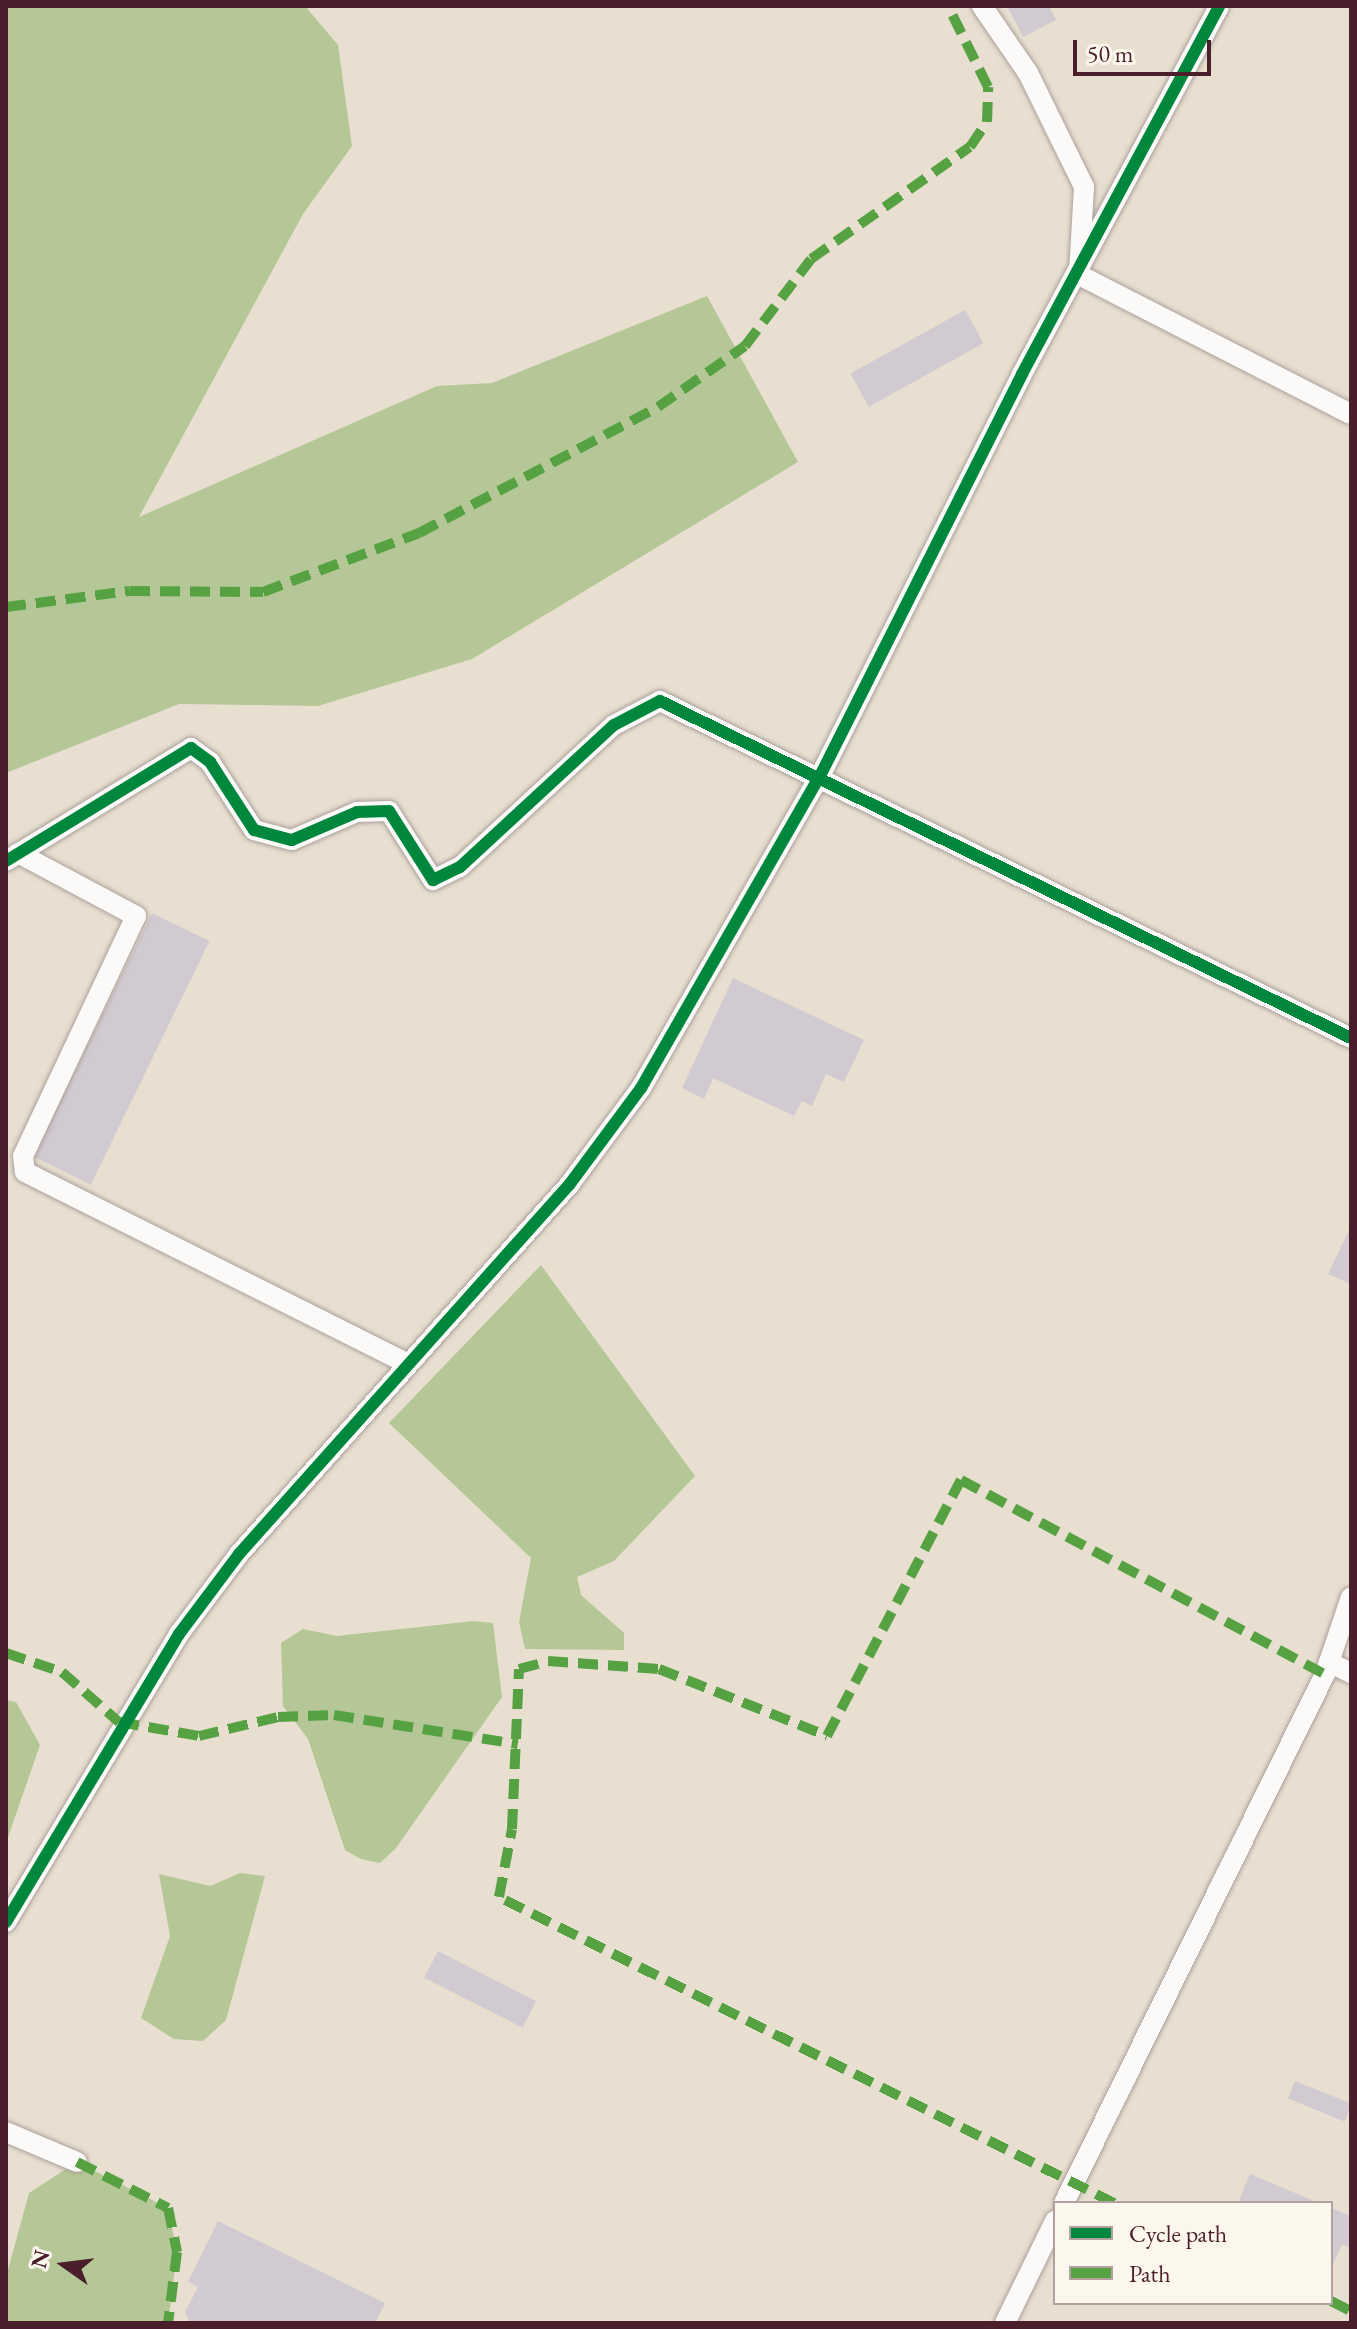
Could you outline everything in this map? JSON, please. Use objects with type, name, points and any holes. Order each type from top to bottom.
[{"type":"street","points":[[982,6],[1028,73],[1084,187],[1079,275]]},
{"type":"street","points":[[6,1922],[179,1634],[406,1363],[569,1185],[641,1088],[820,776],[1022,374],[1079,275],[1219,6]]},
{"type":"street","points":[[1079,275],[1351,414]]},
{"type":"street","points":[[12,857],[191,748],[210,762],[254,830],[292,840],[357,812],[389,811],[433,880],[460,867],[614,725],[660,701],[820,776],[1351,1038]]},
{"type":"street","points":[[12,857],[136,916],[23,1156],[25,1172],[406,1363]]},
{"type":"street","points":[[1065,2201],[1329,1662],[1351,1597]]},
{"type":"street","points":[[1329,1662],[1351,1673]]},
{"type":"street","points":[[6,2132],[77,2162]]},
{"type":"street","points":[[1005,2323],[1053,2225]]},
{"type":"green space","points":[[6,6],[305,6],[338,45],[352,146],[303,214],[139,517],[437,386],[492,383],[707,296],[798,462],[472,659],[318,706],[179,704],[6,773]]},
{"type":"green space","points":[[541,1265],[695,1476],[614,1561],[577,1577],[581,1595],[624,1633],[624,1650],[525,1649],[519,1622],[531,1558],[389,1423]]},
{"type":"green space","points":[[474,1621],[493,1623],[502,1697],[396,1848],[380,1863],[361,1859],[345,1850],[308,1739],[283,1706],[281,1643],[303,1629],[337,1636]]},
{"type":"green space","points":[[6,1700],[16,1702],[40,1745],[6,1843]]},
{"type":"green space","points":[[240,1873],[265,1876],[226,2020],[203,2041],[174,2039],[141,2018],[170,1936],[159,1874],[210,1886]]},
{"type":"green space","points":[[77,2162],[168,2208],[177,2252],[168,2323],[6,2323],[6,2277],[29,2193]]},
{"type":"building","points":[[1007,6],[1049,6],[1056,20],[1023,37]]},
{"type":"building","points":[[965,310],[983,343],[869,407],[850,374]]},
{"type":"building","points":[[152,913],[210,941],[91,1185],[33,1157]]},
{"type":"building","points":[[733,978],[864,1040],[844,1082],[826,1074],[812,1106],[802,1101],[794,1116],[713,1078],[704,1099],[682,1088]]},
{"type":"building","points":[[1351,1226],[1351,1284],[1328,1274]]},
{"type":"building","points":[[438,1951],[536,2001],[522,2028],[424,1978]]},
{"type":"building","points":[[1295,2081],[1351,2104],[1344,2121],[1288,2099]]},
{"type":"building","points":[[1250,2174],[1314,2201],[1239,2201]]},
{"type":"building","points":[[1333,2209],[1351,2216],[1351,2248],[1342,2244],[1333,2264]]},
{"type":"building","points":[[218,2221],[385,2303],[375,2323],[190,2323],[185,2312],[198,2287],[188,2282]]},
{"type":"marked path","points":[[6,607],[130,591],[263,592],[419,533],[658,407],[745,346],[811,259],[970,147],[987,122],[988,87],[948,6]]},
{"type":"marked path","points":[[1110,2201],[499,1897],[512,1829],[519,1669],[548,1661],[659,1669],[827,1736],[961,1480],[1325,1674]]},
{"type":"marked path","points":[[6,1653],[62,1672],[119,1722],[199,1736],[278,1717],[334,1715],[518,1744]]},
{"type":"marked path","points":[[77,2162],[168,2208],[177,2252],[168,2323]]},
{"type":"marked path","points":[[1333,2302],[1351,2311]]},
{"type":"cycle path","points":[[6,1922],[179,1634],[239,1554],[569,1185],[641,1088],[820,776],[1022,374],[1219,6]]},
{"type":"cycle path","points":[[6,861],[191,748],[210,762],[254,830],[292,840],[357,812],[389,811],[433,880],[460,867],[614,725],[660,701],[1351,1038]]}]
